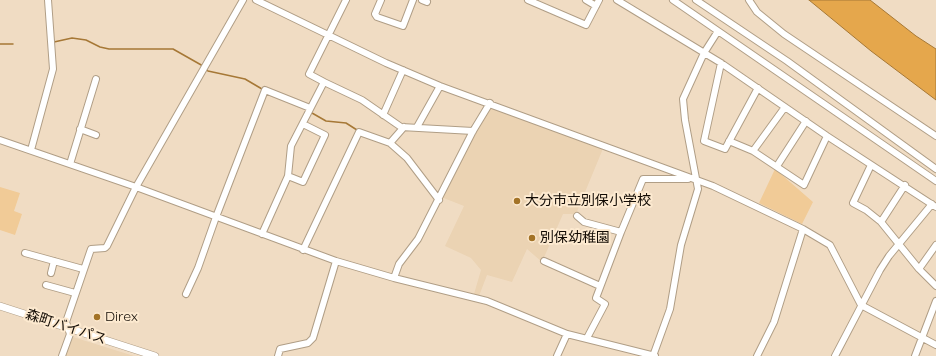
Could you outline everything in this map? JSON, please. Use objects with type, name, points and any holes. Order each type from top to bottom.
[{"type":"main road","name":"森町バイパス","points":[[0,306],[155,356]]},
{"type":"street","points":[[31,150],[53,68],[48,0]]},
{"type":"street","points":[[62,356],[70,334],[66,323],[91,249],[105,248],[107,246],[136,187],[243,0]]},
{"type":"street","points":[[256,0],[440,86],[721,190],[803,229],[830,245],[860,305],[936,345]]},
{"type":"street","points":[[346,0],[309,74],[362,100],[383,115],[404,127],[473,131]]},
{"type":"street","points":[[381,0],[375,14],[377,17],[403,26],[413,0]]},
{"type":"street","points":[[528,0],[586,24],[598,3],[586,0]]},
{"type":"street","points":[[617,0],[721,63],[827,136],[934,205],[889,256],[860,305],[834,356]]},
{"type":"street","points":[[673,0],[936,181]]},
{"type":"street","points":[[696,0],[786,61],[936,169]]},
{"type":"street","points":[[748,0],[757,12],[784,34],[936,136]]},
{"type":"street","points":[[0,140],[136,187],[336,261],[394,278],[487,301],[567,334],[654,356],[670,309],[675,270],[698,189],[694,180],[685,120],[684,99],[704,53],[718,32]]},
{"type":"street","points":[[721,63],[704,141],[725,149],[758,88]]},
{"type":"street","points":[[383,115],[404,70]]},
{"type":"street","points":[[70,164],[96,80]]},
{"type":"street","points":[[262,234],[288,176],[291,146],[324,82]]},
{"type":"street","points":[[417,127],[440,86]]},
{"type":"street","points":[[186,294],[198,268],[265,90],[310,108]]},
{"type":"street","points":[[394,278],[399,264],[418,239],[473,131],[490,104]]},
{"type":"street","points":[[753,151],[785,107]]},
{"type":"street","points":[[776,166],[806,121]]},
{"type":"street","points":[[288,176],[303,182],[326,134],[303,124]]},
{"type":"street","points":[[390,143],[404,127]]},
{"type":"street","points":[[80,129],[96,134]]},
{"type":"street","points":[[303,250],[359,132],[390,143],[407,158],[439,200]]},
{"type":"street","points":[[729,141],[753,151],[804,185],[827,136]]},
{"type":"street","points":[[871,165],[853,203],[866,210],[881,222],[899,246],[936,286]]},
{"type":"street","points":[[587,338],[605,304],[596,298],[643,179],[694,180]]},
{"type":"street","points":[[881,222],[905,185]]},
{"type":"street","points":[[577,216],[584,222],[621,232]]},
{"type":"street","points":[[756,356],[774,322],[803,229]]},
{"type":"street","points":[[919,269],[936,245]]},
{"type":"street","points":[[25,253],[83,269]]},
{"type":"street","points":[[50,273],[54,261]]},
{"type":"street","points":[[278,356],[280,349],[308,343],[313,338],[336,261]]},
{"type":"street","points":[[544,261],[600,286]]},
{"type":"street","points":[[46,285],[75,293]]},
{"type":"street","points":[[915,356],[936,300]]},
{"type":"street","points":[[557,356],[567,334]]},
{"type":"shaded area","points":[[809,0],[870,0],[916,36],[936,49],[936,100],[871,51]]},
{"type":"shaded area","name":"大分市立別保小学校","points":[[492,107],[602,148],[602,151],[576,214],[563,214],[542,262],[527,249],[512,282],[487,275],[479,296],[474,294],[481,270],[471,258],[445,246],[464,206],[441,197],[477,127],[489,108]]},
{"type":"shaded area","points":[[775,169],[813,202],[802,224],[759,203]]},
{"type":"shaded area","points":[[0,187],[20,193],[14,211],[22,214],[15,235],[0,230]]},
{"type":"shaded area","points":[[73,337],[134,356],[66,356]]},
{"type":"waterway","points":[[54,42],[72,38],[86,40],[100,47],[109,49],[173,49],[203,66]]},
{"type":"waterway","points":[[0,44],[13,44]]},
{"type":"waterway","points":[[206,69],[208,71],[245,79],[262,89]]},
{"type":"waterway","points":[[312,113],[326,121],[346,123],[357,130]]},
{"type":"place","name":"大分市立別保小学校","points":[[517,201]]},
{"type":"place","name":"別保幼稚園","points":[[532,238]]},
{"type":"place","name":"Direx","points":[[97,317]]}]
